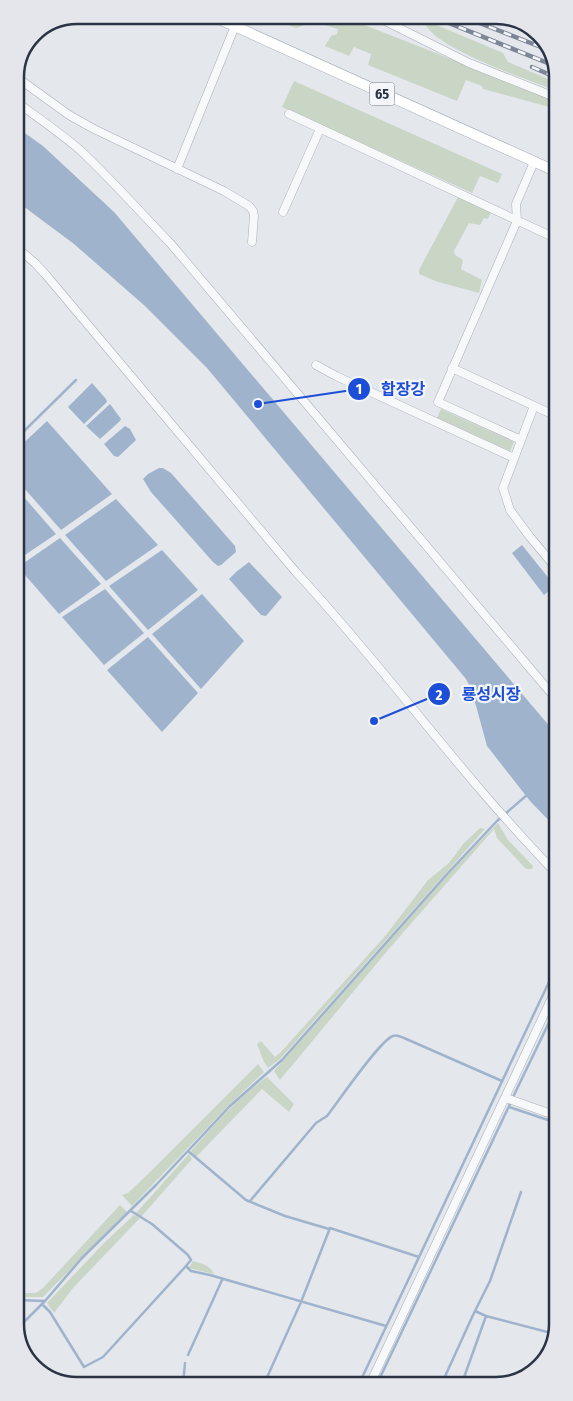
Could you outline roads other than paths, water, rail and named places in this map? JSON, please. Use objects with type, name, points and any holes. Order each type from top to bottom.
[{"type":"main road","name":"65","points":[[230,24],[549,168]]},
{"type":"street","points":[[391,24],[469,63],[549,95]]},
{"type":"street","points":[[177,169],[235,26]]},
{"type":"street","points":[[24,82],[94,129],[224,191],[248,206],[254,216],[252,242]]},
{"type":"street","points":[[24,107],[80,150],[121,190],[171,244],[549,691]]},
{"type":"street","points":[[289,114],[549,235]]},
{"type":"street","points":[[283,212],[320,129]]},
{"type":"street","points":[[430,418],[518,221],[516,204],[534,162]]},
{"type":"street","points":[[24,254],[46,275],[295,571],[329,608],[498,811],[549,865]]},
{"type":"street","points":[[316,365],[514,458]]},
{"type":"street","points":[[452,368],[549,413]]},
{"type":"street","points":[[438,402],[521,440]]},
{"type":"street","points":[[534,406],[503,488],[510,510],[526,533],[549,560]]},
{"type":"street","points":[[373,1377],[549,1004]]},
{"type":"street","points":[[506,1098],[549,1113]]},
{"type":"water","points":[[24,132],[43,146],[114,212],[549,726],[549,821],[530,801],[487,746],[472,691],[466,679],[207,368],[145,306],[74,244],[24,207]]},
{"type":"water","points":[[92,383],[107,402],[84,424],[68,407]]},
{"type":"water","points":[[110,404],[121,419],[100,439],[86,426]]},
{"type":"water","points":[[47,421],[112,494],[61,530],[24,488],[24,443]]},
{"type":"water","points":[[125,426],[130,429],[136,440],[118,457],[114,456],[104,444]]},
{"type":"water","points":[[159,468],[163,468],[171,473],[235,546],[236,552],[221,565],[218,566],[213,562],[151,492],[143,479]]},
{"type":"water","points":[[24,497],[56,534],[24,556]]},
{"type":"water","points":[[116,499],[158,545],[106,581],[65,535]]},
{"type":"water","points":[[60,538],[101,584],[59,614],[24,574],[24,563]]},
{"type":"water","points":[[522,545],[549,579],[549,591],[544,595],[512,553]]},
{"type":"water","points":[[162,550],[198,590],[148,630],[109,586]]},
{"type":"water","points":[[249,562],[282,597],[266,616],[261,615],[229,579]]},
{"type":"water","points":[[105,589],[144,633],[104,665],[62,617]]},
{"type":"water","points":[[202,594],[244,641],[201,689],[152,634]]},
{"type":"water","points":[[148,637],[198,693],[162,732],[107,670]]},
{"type":"waterway","points":[[24,431],[76,380]]},
{"type":"waterway","points":[[24,1322],[82,1258],[156,1185],[230,1106],[282,1060],[448,873],[497,821],[527,795]]},
{"type":"waterway","points":[[362,1377],[549,982]]},
{"type":"waterway","points":[[514,1095],[549,1023]]},
{"type":"waterway","points":[[250,1201],[316,1123],[327,1116],[379,1048],[393,1036],[400,1036],[502,1081]]},
{"type":"waterway","points":[[380,1377],[510,1104]]},
{"type":"waterway","points":[[509,1107],[549,1120]]},
{"type":"waterway","points":[[188,1151],[246,1200],[285,1216],[329,1229]]},
{"type":"waterway","points":[[445,1377],[490,1281],[521,1192]]},
{"type":"waterway","points":[[131,1211],[152,1224],[188,1255],[191,1260],[186,1266]]},
{"type":"waterway","points":[[267,1377],[301,1302],[330,1228],[419,1257]]},
{"type":"waterway","points":[[42,1304],[50,1312],[84,1367],[103,1357],[186,1266],[191,1271],[386,1326]]},
{"type":"waterway","points":[[188,1355],[222,1280]]},
{"type":"waterway","points":[[24,1300],[44,1301]]},
{"type":"waterway","points":[[475,1311],[486,1316],[549,1332]]},
{"type":"waterway","points":[[464,1377],[486,1316]]},
{"type":"waterway","points":[[184,1377],[185,1363]]},
{"type":"railway","points":[[451,24],[547,63]]},
{"type":"railway","points":[[482,24],[540,47]]},
{"type":"railway","points":[[532,67],[549,74]]},
{"type":"place","name":"합장강","points":[[258,404]]},
{"type":"place","name":"룡성시장","points":[[374,721]]}]
